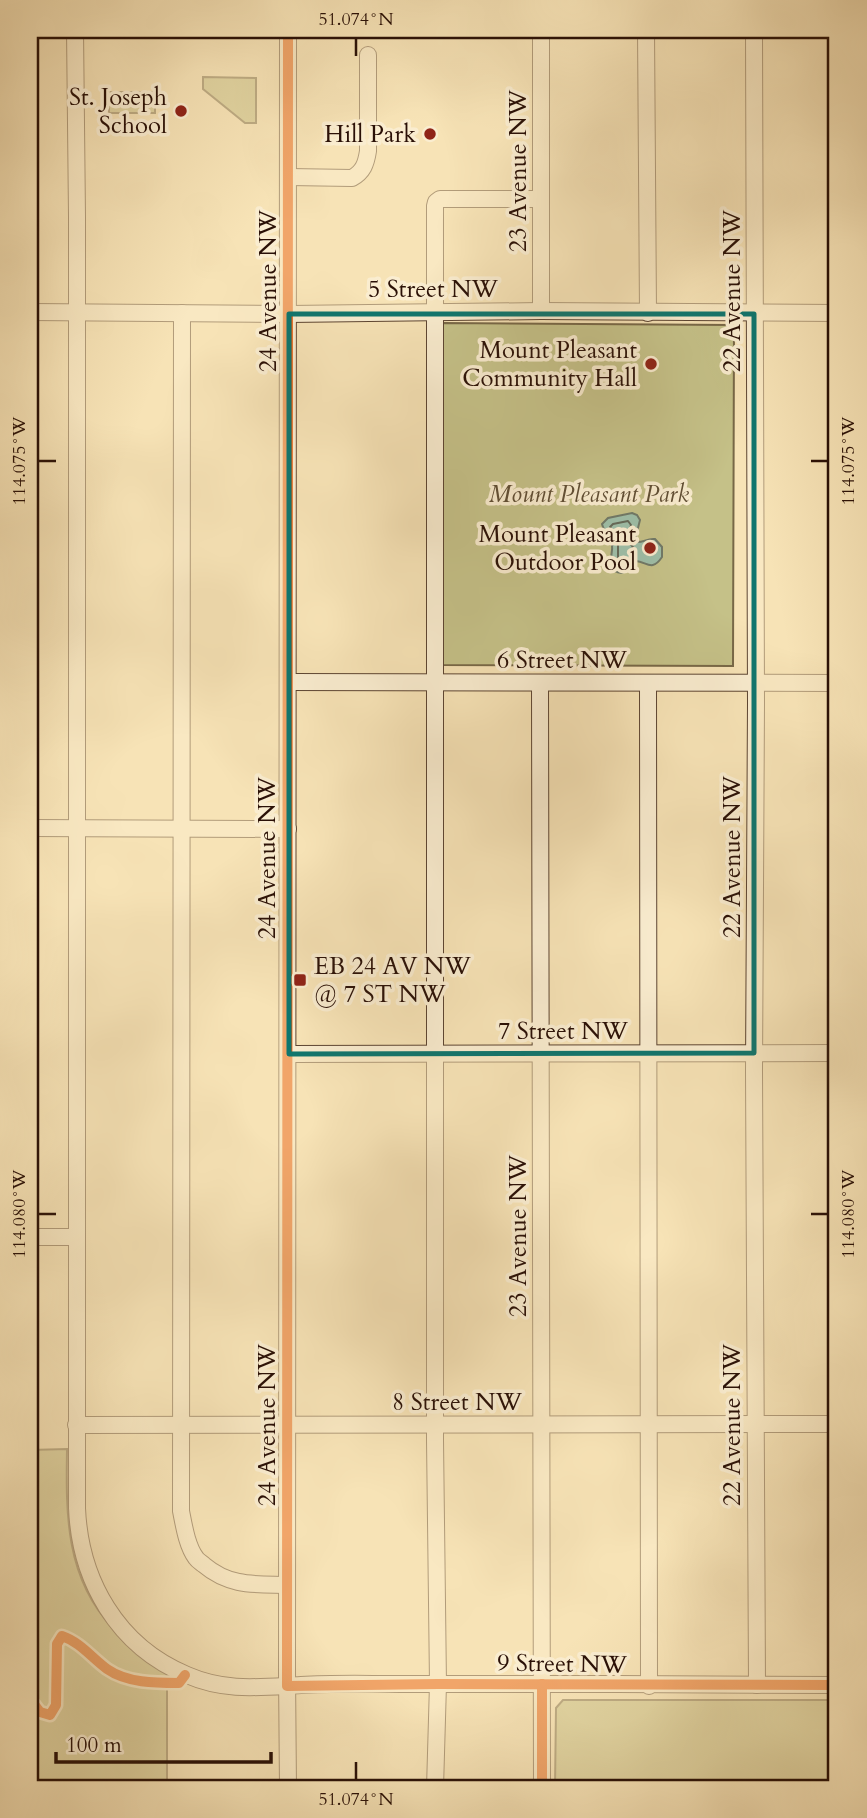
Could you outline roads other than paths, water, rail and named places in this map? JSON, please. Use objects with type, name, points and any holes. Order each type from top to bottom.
[{"type":"street","name":"9 Street NW","points":[[75,30],[76,1425],[77,1508],[81,1546],[93,1583],[102,1601],[124,1631],[145,1650],[168,1666],[214,1684],[244,1688],[438,1684],[837,1685]]},
{"type":"street","name":"24 Avenue NW","points":[[288,30],[288,1788]]},
{"type":"street","name":"23 Avenue NW","points":[[541,30],[541,311]]},
{"type":"street","points":[[646,30],[648,313]]},
{"type":"street","name":"22 Avenue NW","points":[[754,30],[757,1685]]},
{"type":"street","points":[[289,177],[352,177],[365,167],[368,152],[368,55]]},
{"type":"street","points":[[435,1788],[438,1684],[435,1425],[435,206],[440,199],[541,199]]},
{"type":"street","name":"5 Street NW","points":[[30,312],[837,313]]},
{"type":"street","points":[[182,313],[181,1511],[186,1535],[196,1558],[213,1573],[230,1581],[287,1585]]},
{"type":"street","name":"6 Street NW","points":[[288,682],[837,683]]},
{"type":"street","name":"23 Avenue NW","points":[[540,683],[542,1788]]},
{"type":"street","points":[[648,683],[649,1686]]},
{"type":"street","points":[[30,828],[288,829]]},
{"type":"street","name":"7 Street NW","points":[[289,1054],[837,1053]]},
{"type":"street","points":[[30,1237],[76,1237]]},
{"type":"street","name":"8 Street NW","points":[[76,1425],[837,1424]]},
{"type":"water","points":[[632,513],[640,520],[636,542],[655,539],[662,547],[662,557],[652,565],[636,561],[630,569],[619,573],[613,568],[612,545],[602,524],[608,518]]},
{"type":"place","name":"St. Joseph School","points":[[181,111]]},
{"type":"place","name":"Hill Park","points":[[430,134]]},
{"type":"place","name":"Mount Pleasant Community Hall","points":[[651,364]]},
{"type":"place","name":"Mount Pleasant Outdoor Pool","points":[[650,548]]},
{"type":"place","name":"EB 24 AV NW @ 7 ST NW","points":[[300,980]]},
{"type":"park label","name":"Mount Pleasant Park","points":[[589,494]]}]
